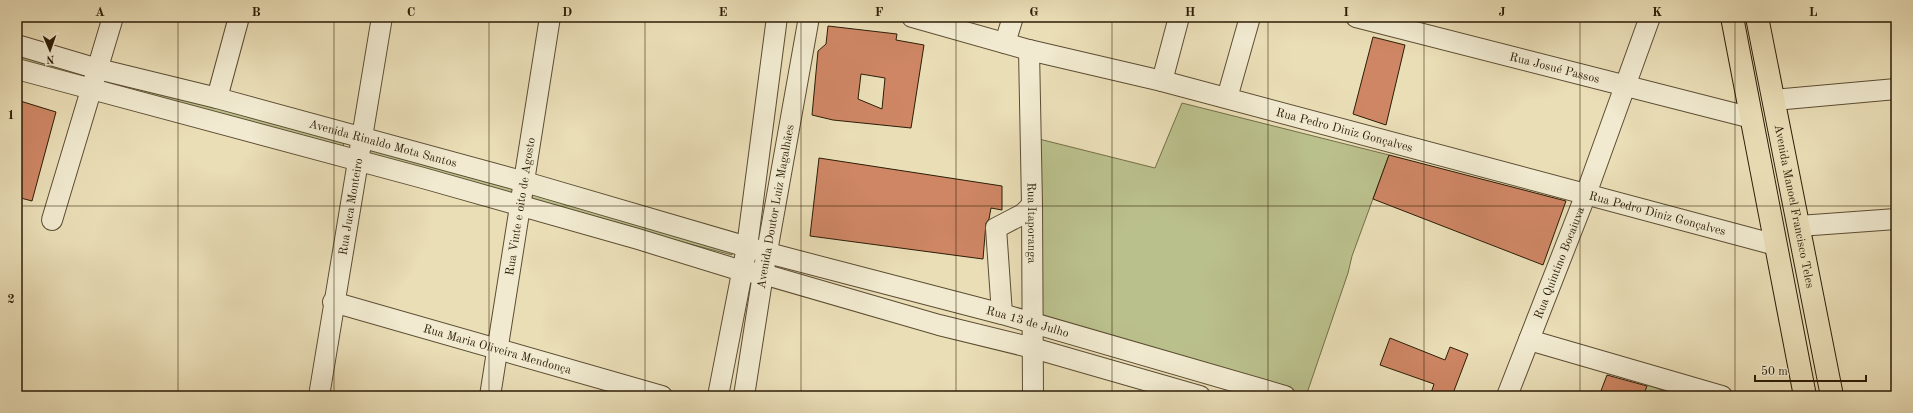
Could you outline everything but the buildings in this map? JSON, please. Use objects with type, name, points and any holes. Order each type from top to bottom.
[{"type":"main road","name":"Avenida Manoel Francisco Teles","points":[[1732,17],[1805,396]]},
{"type":"main road","name":"Avenida Manoel Francisco Teles","points":[[1757,17],[1832,396]]},
{"type":"main road","points":[[1790,320],[1800,324],[1806,323],[1811,320],[1815,312]]},
{"type":"main road","points":[[1798,364],[1810,358],[1825,359]]},
{"type":"street","points":[[52,220],[113,17]]},
{"type":"street","points":[[217,98],[239,17]]},
{"type":"street","name":"Rua Juca Monteiro","points":[[319,396],[333,302],[363,138],[382,17]]},
{"type":"street","name":"Rua Vinte e oito de Agosto","points":[[490,396],[499,349],[550,17]]},
{"type":"street","name":"Avenida Doutor Luiz Magalhães","points":[[718,396],[747,247],[777,17]]},
{"type":"street","name":"Avenida Doutor Luiz Magalhães","points":[[744,396],[763,274],[768,253],[809,17]]},
{"type":"street","name":"Rua Pedro Diniz Gonçalves","points":[[912,17],[1029,50],[1162,81],[1776,245]]},
{"type":"street","points":[[1005,43],[1013,17]]},
{"type":"street","points":[[1162,81],[1179,17]]},
{"type":"street","points":[[1227,98],[1250,17]]},
{"type":"street","name":"Rua Josué Passos","points":[[1356,17],[1752,118]]},
{"type":"street","name":"Rua Quintino Bocaiuva","points":[[1507,396],[1586,194],[1650,17]]},
{"type":"street","name":"Avenida Rinaldo Mota Santos","points":[[17,45],[98,69],[217,98],[525,182],[747,247]]},
{"type":"street","name":"Rua Itaporanga","points":[[1029,50],[1032,205],[1033,396]]},
{"type":"street","name":"Avenida Rinaldo Mota Santos","points":[[17,69],[638,238],[742,271]]},
{"type":"street","points":[[1774,100],[1896,89]]},
{"type":"street","points":[[1002,314],[996,228],[1023,214],[1032,205]]},
{"type":"street","points":[[1799,226],[1896,219]]},
{"type":"street","name":"Rua 13 de Julho","points":[[747,247],[1002,314],[1032,324],[1286,396]]},
{"type":"street","name":"Rua 13 de Julho","points":[[742,271],[763,274],[939,325],[1033,348],[1200,396]]},
{"type":"street","name":"Rua Maria Oliveira Mendonça","points":[[333,302],[662,396]]},
{"type":"street","points":[[1529,340],[1722,396]]},
{"type":"green space","points":[[17,47],[91,67],[88,81],[17,61]]},
{"type":"green space","points":[[107,79],[344,139],[343,151],[105,87]]},
{"type":"green space","points":[[1182,103],[1389,155],[1352,256],[1348,273],[1306,396],[1286,396],[1032,324],[1031,137],[1155,168]]},
{"type":"green space","points":[[370,141],[524,186],[513,195],[365,160]]},
{"type":"green space","points":[[533,193],[732,248],[732,255],[531,202]]},
{"type":"green space","points":[[1647,385],[1671,393],[1669,396],[1643,396]]}]
